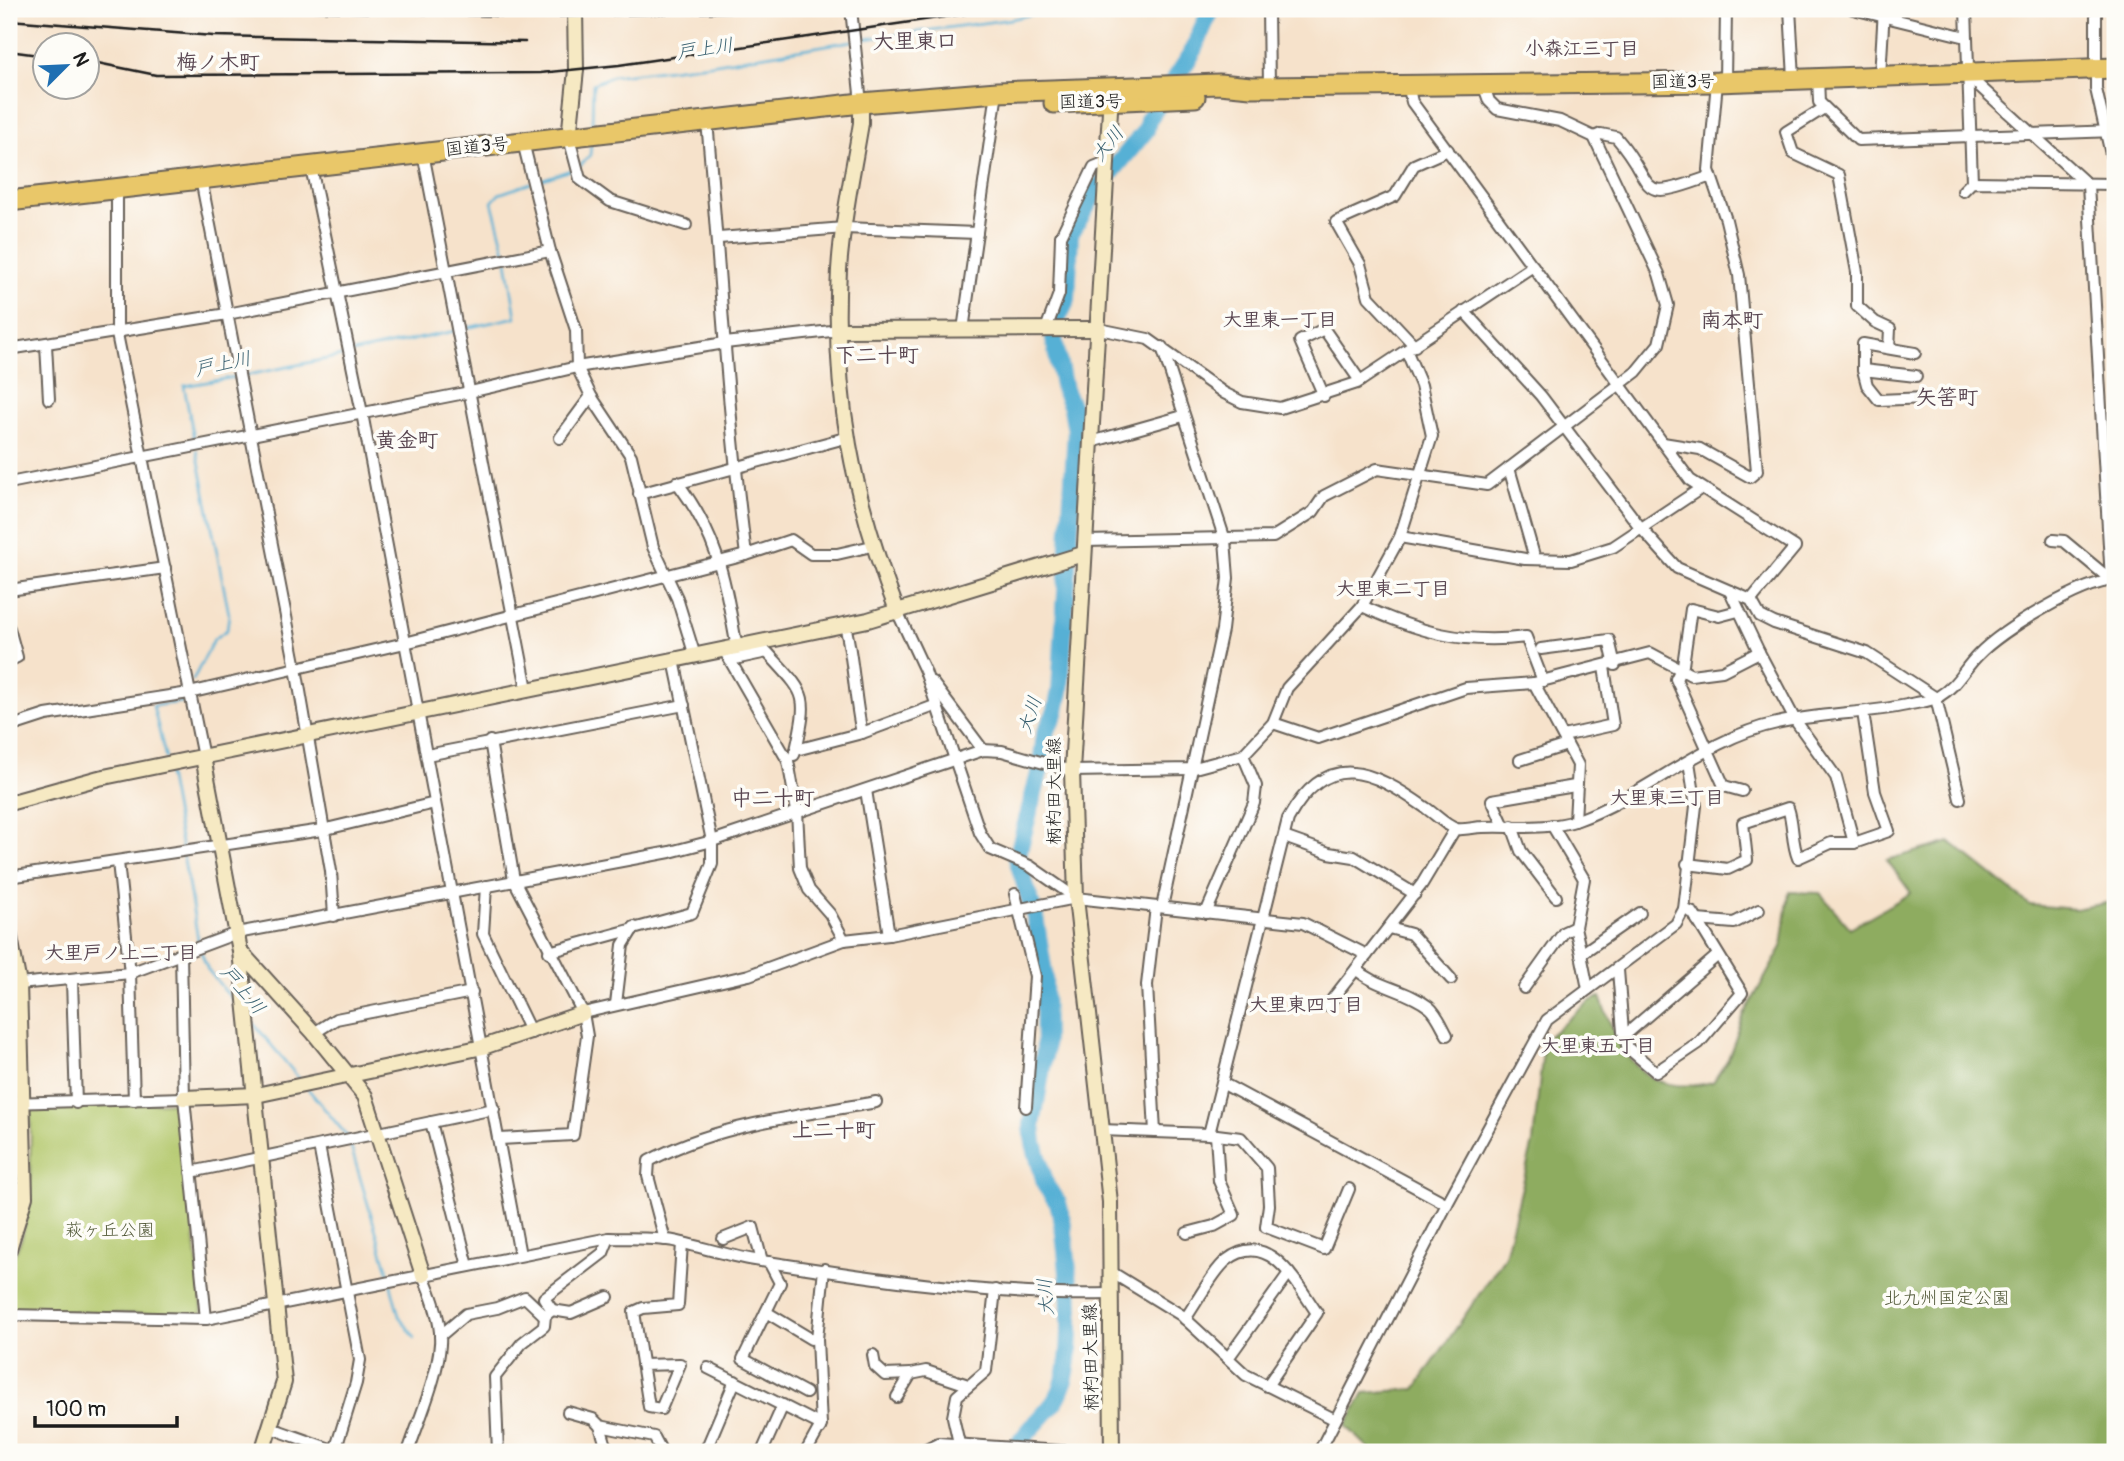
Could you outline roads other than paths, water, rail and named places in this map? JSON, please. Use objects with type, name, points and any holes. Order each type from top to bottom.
[{"type":"highway","name":"国道3号","points":[[14,203],[423,153],[931,97],[1171,94],[1260,86],[1721,81],[2105,69]]},
{"type":"street","points":[[575,9],[576,70],[569,138],[580,179],[610,201],[686,225]]},
{"type":"street","points":[[851,9],[861,103],[839,270],[840,330],[845,438],[872,546],[898,613],[925,671],[981,833],[990,849],[1030,866],[1076,898]]},
{"type":"street","points":[[1260,86],[1268,9]]},
{"type":"street","points":[[1663,443],[1700,449],[1750,477],[1757,471],[1739,275],[1709,163],[1721,81],[1726,9]]},
{"type":"street","points":[[1790,9],[1794,78]]},
{"type":"street","points":[[1853,9],[1884,12],[1966,37]]},
{"type":"street","points":[[1966,9],[1970,135],[1967,186],[2115,184]]},
{"type":"street","points":[[2096,9],[2105,69],[2096,89],[2110,131],[2115,172]]},
{"type":"street","points":[[1880,76],[1884,12]]},
{"type":"street","points":[[1966,74],[2088,185],[2103,407],[2110,453],[2113,580]]},
{"type":"street","points":[[1818,78],[1819,102],[1858,140],[2110,131]]},
{"type":"street","points":[[730,653],[898,613],[1084,547],[1273,537],[1313,512],[1324,495],[1377,469],[1487,485],[1510,468],[1621,384],[1659,344],[1668,305],[1659,274],[1594,137],[1560,121],[1503,111],[1489,101],[1483,84]]},
{"type":"street","points":[[1408,85],[1412,102],[1690,480],[1700,489],[1795,547],[1751,600]]},
{"type":"street","name":"柄杓田大里線","points":[[1111,95],[1072,771],[1076,898],[1110,1202],[1112,1452]]},
{"type":"street","points":[[963,330],[996,97]]},
{"type":"street","points":[[1824,108],[1786,132],[1793,153],[1839,175],[1857,272],[1857,306],[1875,322],[1890,329],[1889,348]]},
{"type":"street","points":[[707,121],[719,238],[735,467],[746,555]]},
{"type":"street","points":[[1594,137],[1601,134],[1616,137],[1642,179],[1657,191],[1669,191],[1711,176]]},
{"type":"street","points":[[523,142],[550,251],[576,330],[576,367],[591,396],[631,456],[653,547],[667,574],[695,656]]},
{"type":"street","points":[[14,985],[72,981],[130,972],[237,933],[712,841],[983,750],[1002,751],[1072,771],[1191,769],[1243,755],[1273,723],[1287,688],[1362,606],[1400,537],[1432,436],[1411,349],[1369,297],[1360,264],[1336,222],[1395,196],[1413,165],[1448,150]]},
{"type":"street","points":[[423,153],[527,689]]},
{"type":"street","points":[[1052,329],[1059,294],[1061,236],[1094,167],[1109,161]]},
{"type":"street","points":[[311,167],[362,413],[520,1255]]},
{"type":"street","points":[[201,179],[296,668],[331,871],[334,916]]},
{"type":"street","points":[[117,189],[117,334],[240,951],[285,1382],[262,1452]]},
{"type":"street","points":[[719,238],[844,228],[977,233]]},
{"type":"street","points":[[9,349],[117,334],[337,294],[550,251]]},
{"type":"street","points":[[9,483],[470,392],[576,367],[725,343],[840,330],[1099,329],[1129,334],[1163,347],[1224,393],[1242,402],[1280,408],[1324,396],[1360,381],[1533,266]]},
{"type":"street","points":[[1464,311],[1541,397],[1640,527],[1677,568],[1751,600],[1760,616],[1867,653],[1936,698],[1959,799]]},
{"type":"street","points":[[1324,396],[1300,341],[1324,329],[1360,381]]},
{"type":"street","points":[[1915,353],[1863,344],[1863,370],[1867,385],[1879,400],[1926,398]]},
{"type":"street","points":[[46,345],[50,398]]},
{"type":"street","points":[[1155,1132],[1147,985],[1159,907],[1222,630],[1228,578],[1225,540],[1163,347]]},
{"type":"street","points":[[1863,370],[1916,376]]},
{"type":"street","points":[[560,438],[591,396]]},
{"type":"street","points":[[2103,407],[2115,407]]},
{"type":"street","points":[[1091,442],[1183,416]]},
{"type":"street","points":[[639,494],[845,438]]},
{"type":"street","points":[[1510,468],[1535,559]]},
{"type":"street","points":[[677,482],[692,502],[721,560],[730,653],[788,761],[797,811],[803,877],[844,940]]},
{"type":"street","points":[[1400,537],[1535,559],[1571,560],[1613,547],[1700,489]]},
{"type":"street","points":[[9,727],[46,715],[189,693],[405,643],[746,555],[791,540],[811,554],[836,554],[872,546]]},
{"type":"street","points":[[2053,540],[2064,541],[2113,580]]},
{"type":"street","points":[[9,590],[165,568]]},
{"type":"street","points":[[1187,1233],[1214,1226],[1234,1215],[1219,1181],[1213,1134],[1222,1083],[1265,921],[1288,819],[1300,797],[1319,780],[1337,772],[1369,775],[1406,794],[1455,829],[1552,825],[1575,821],[1626,799],[1740,735],[1795,720],[1863,712],[1936,698],[1965,674],[1977,656],[2018,625],[2057,601],[2113,580]]},
{"type":"street","points":[[1730,591],[1795,720],[1836,777],[1840,804],[1854,843]]},
{"type":"street","points":[[1362,606],[1404,625],[1460,639],[1489,642],[1526,637],[1538,682],[1578,765],[1575,821]]},
{"type":"street","points":[[1738,611],[1719,616],[1691,609],[1683,665],[1677,670],[1676,679],[1724,786],[1742,791]]},
{"type":"street","points":[[845,625],[854,664],[854,696],[863,733]]},
{"type":"street","points":[[9,628],[17,657],[9,661]]},
{"type":"street","points":[[1520,760],[1565,740],[1614,725],[1609,640],[1541,649]]},
{"type":"street","points":[[9,803],[99,778],[307,734],[674,660],[730,653],[767,652],[797,685],[804,700],[796,750],[789,769]]},
{"type":"street","points":[[1273,723],[1318,738],[1466,688],[1538,682],[1609,666],[1650,653],[1677,670],[1691,675],[1722,671],[1759,652]]},
{"type":"street","points":[[549,952],[692,913],[712,864],[712,841],[674,660]]},
{"type":"street","points":[[925,671],[983,750]]},
{"type":"street","points":[[427,755],[684,705]]},
{"type":"street","points":[[796,750],[863,733],[937,705]]},
{"type":"street","points":[[1687,864],[1728,869],[1747,860],[1743,822],[1788,808],[1792,821],[1792,842],[1798,858],[1830,843],[1854,843],[1889,831],[1875,792],[1863,712]]},
{"type":"street","points":[[490,741],[513,880],[583,1013],[587,1036],[573,1135],[500,1139]]},
{"type":"street","points":[[1206,913],[1254,803],[1256,786],[1243,755]]},
{"type":"street","points":[[1319,1452],[1447,1204],[1547,1020],[1618,970],[1676,924],[1684,909],[1687,864],[1696,806],[1689,762]]},
{"type":"street","points":[[1556,897],[1521,851],[1492,800],[1575,786]]},
{"type":"street","points":[[866,790],[889,936]]},
{"type":"street","points":[[9,877],[322,830],[435,803]]},
{"type":"street","points":[[1552,825],[1584,879],[1575,928],[1588,989]]},
{"type":"street","points":[[1327,1006],[1415,894],[1455,829]]},
{"type":"street","points":[[1284,836],[1329,853],[1354,857],[1415,894]]},
{"type":"street","points":[[118,862],[130,972],[134,1100]]},
{"type":"street","points":[[485,886],[483,934],[531,1033]]},
{"type":"street","points":[[1014,894],[1035,976],[1026,1107]]},
{"type":"street","points":[[16,1103],[256,1095],[483,1047],[615,1004],[749,975],[844,940],[889,936],[1076,898],[1265,921],[1303,922],[1367,955]]},
{"type":"street","points":[[1618,970],[1628,1048],[1656,1072],[1699,1043],[1742,993],[1693,913],[1684,909]]},
{"type":"street","points":[[1697,920],[1734,923],[1759,910]]},
{"type":"street","points":[[1581,954],[1640,913]]},
{"type":"street","points":[[615,1004],[623,945],[634,927]]},
{"type":"street","points":[[1389,928],[1410,934],[1451,979]]},
{"type":"street","points":[[1524,988],[1564,932],[1575,928]]},
{"type":"street","points":[[9,932],[14,985],[16,1103],[24,1197],[9,1249]]},
{"type":"street","points":[[240,951],[314,1033],[365,1096],[379,1133],[423,1275],[436,1308],[440,1335],[433,1376],[408,1452]]},
{"type":"street","points":[[181,954],[184,1098],[206,1319]]},
{"type":"street","points":[[1625,1036],[1718,955]]},
{"type":"street","points":[[1356,969],[1370,982],[1401,991],[1431,1008],[1447,1035]]},
{"type":"street","points":[[72,981],[76,1103]]},
{"type":"street","points":[[314,1033],[336,1019],[472,992]]},
{"type":"street","points":[[1222,1083],[1447,1204]]},
{"type":"street","points":[[665,1240],[648,1176],[649,1161],[675,1147],[733,1129],[876,1102]]},
{"type":"street","points":[[191,1172],[262,1160],[494,1109]]},
{"type":"street","points":[[431,1122],[468,1266]]},
{"type":"street","points":[[1101,1130],[1213,1134],[1241,1138],[1268,1168],[1269,1205],[1266,1227],[1324,1249],[1349,1189]]},
{"type":"street","points":[[271,1428],[331,1451],[356,1383],[360,1360],[349,1293],[318,1146]]},
{"type":"street","points":[[723,1240],[753,1227],[765,1262],[780,1283],[743,1359],[806,1393]]},
{"type":"street","points":[[498,1452],[495,1377],[523,1343],[544,1325],[549,1313],[544,1298],[603,1253],[609,1238]]},
{"type":"street","points":[[9,1315],[206,1319],[349,1293],[423,1275],[609,1238],[665,1240],[719,1255],[765,1262],[995,1290],[1049,1296],[1109,1294]]},
{"type":"street","points":[[642,1365],[680,1364],[661,1409],[649,1406],[642,1365],[634,1312],[643,1308],[678,1305],[682,1243]]},
{"type":"street","points":[[1185,1319],[1226,1261],[1260,1250],[1283,1265],[1317,1313],[1267,1386]]},
{"type":"street","points":[[813,1452],[821,1425],[817,1339],[824,1269]]},
{"type":"street","points":[[1111,1272],[1185,1319],[1246,1375],[1334,1419]]},
{"type":"street","points":[[1231,1354],[1289,1273]]},
{"type":"street","points":[[960,1448],[953,1417],[957,1396],[986,1371],[995,1290]]},
{"type":"street","points":[[440,1335],[466,1314],[496,1308],[525,1297],[549,1313],[571,1313],[608,1297]]},
{"type":"street","points":[[766,1312],[811,1339]]},
{"type":"street","points":[[873,1355],[874,1366],[885,1375],[926,1371],[968,1385]]},
{"type":"street","points":[[708,1368],[821,1425]]},
{"type":"street","points":[[898,1397],[911,1374]]},
{"type":"street","points":[[705,1452],[735,1381]]},
{"type":"street","points":[[761,1452],[783,1405]]},
{"type":"street","points":[[568,1412],[593,1419],[600,1426],[608,1452]]},
{"type":"street","points":[[806,1452],[821,1425]]},
{"type":"street","points":[[600,1426],[654,1437],[662,1452]]},
{"type":"street","points":[[920,1452],[939,1443],[960,1448],[1076,1452]]},
{"type":"waterway","name":"戸上川","points":[[858,40],[1012,19],[1054,9]]},
{"type":"waterway","name":"大川","points":[[1014,1452],[1057,1398],[1064,1382],[1070,1337],[1069,1284],[1062,1218],[1058,1203],[1046,1186],[1032,1125],[1045,1050],[1044,974],[1035,917],[1017,858],[1041,766],[1045,734],[1056,711],[1060,691],[1076,431],[1072,407],[1064,390],[1054,339],[1056,322],[1067,299],[1070,234],[1096,191],[1146,130],[1148,120],[1191,55],[1211,9]]},
{"type":"waterway","name":"戸上川","points":[[592,125],[593,84],[612,76],[710,64],[852,41]]},
{"type":"waterway","name":"戸上川","points":[[580,166],[590,155],[591,143]]},
{"type":"waterway","name":"戸上川","points":[[537,181],[574,169]]},
{"type":"waterway","name":"戸上川","points":[[506,255],[492,202],[499,194],[531,183]]},
{"type":"waterway","name":"戸上川","points":[[462,329],[516,317],[507,261]]},
{"type":"waterway","name":"戸上川","points":[[352,353],[455,331]]},
{"type":"waterway","name":"戸上川","points":[[243,376],[346,355]]},
{"type":"waterway","name":"戸上川","points":[[195,444],[184,386],[236,377]]},
{"type":"waterway","name":"戸上川","points":[[193,680],[214,639],[227,630],[229,614],[197,451]]},
{"type":"waterway","name":"戸上川","points":[[166,759],[153,706],[182,702],[184,699]]},
{"type":"waterway","name":"戸上川","points":[[167,769],[182,849]]},
{"type":"waterway","name":"戸上川","points":[[183,855],[199,945]]},
{"type":"waterway","name":"戸上川","points":[[201,952],[208,970],[240,1009]]},
{"type":"waterway","name":"戸上川","points":[[254,1024],[301,1081]]},
{"type":"waterway","name":"戸上川","points":[[308,1089],[348,1137]]},
{"type":"waterway","name":"戸上川","points":[[350,1144],[390,1278]]},
{"type":"waterway","name":"戸上川","points":[[391,1285],[399,1316],[415,1338]]},
{"type":"railway","points":[[250,9],[539,17],[832,9]]},
{"type":"railway","points":[[102,64],[156,75],[540,73],[619,65],[999,9]]},
{"type":"railway","points":[[9,20],[213,36],[525,42]]},
{"type":"railway","points":[[9,51],[32,54]]},
{"type":"district","name":"大里東口","points":[[915,41]]},
{"type":"district","name":"小森江三丁目","points":[[1582,49]]},
{"type":"district","name":"梅ノ木町","points":[[218,62]]},
{"type":"district","name":"大里東一丁目","points":[[1280,320]]},
{"type":"district","name":"南本町","points":[[1732,320]]},
{"type":"district","name":"下二十町","points":[[877,355]]},
{"type":"district","name":"矢筈町","points":[[1947,397]]},
{"type":"district","name":"黄金町","points":[[407,440]]},
{"type":"district","name":"大里東二丁目","points":[[1393,589]]},
{"type":"district","name":"中二十町","points":[[773,798]]},
{"type":"district","name":"大里東三丁目","points":[[1667,798]]},
{"type":"district","name":"大里戸ノ上二丁目","points":[[121,953]]},
{"type":"district","name":"大里東四丁目","points":[[1306,1005]]},
{"type":"district","name":"大里東五丁目","points":[[1598,1046]]},
{"type":"district","name":"上二十町","points":[[834,1130]]},
{"type":"park label","name":"萩ヶ丘公園","points":[[110,1230]]},
{"type":"park label","name":"北九州国定公園","points":[[1947,1298]]}]
